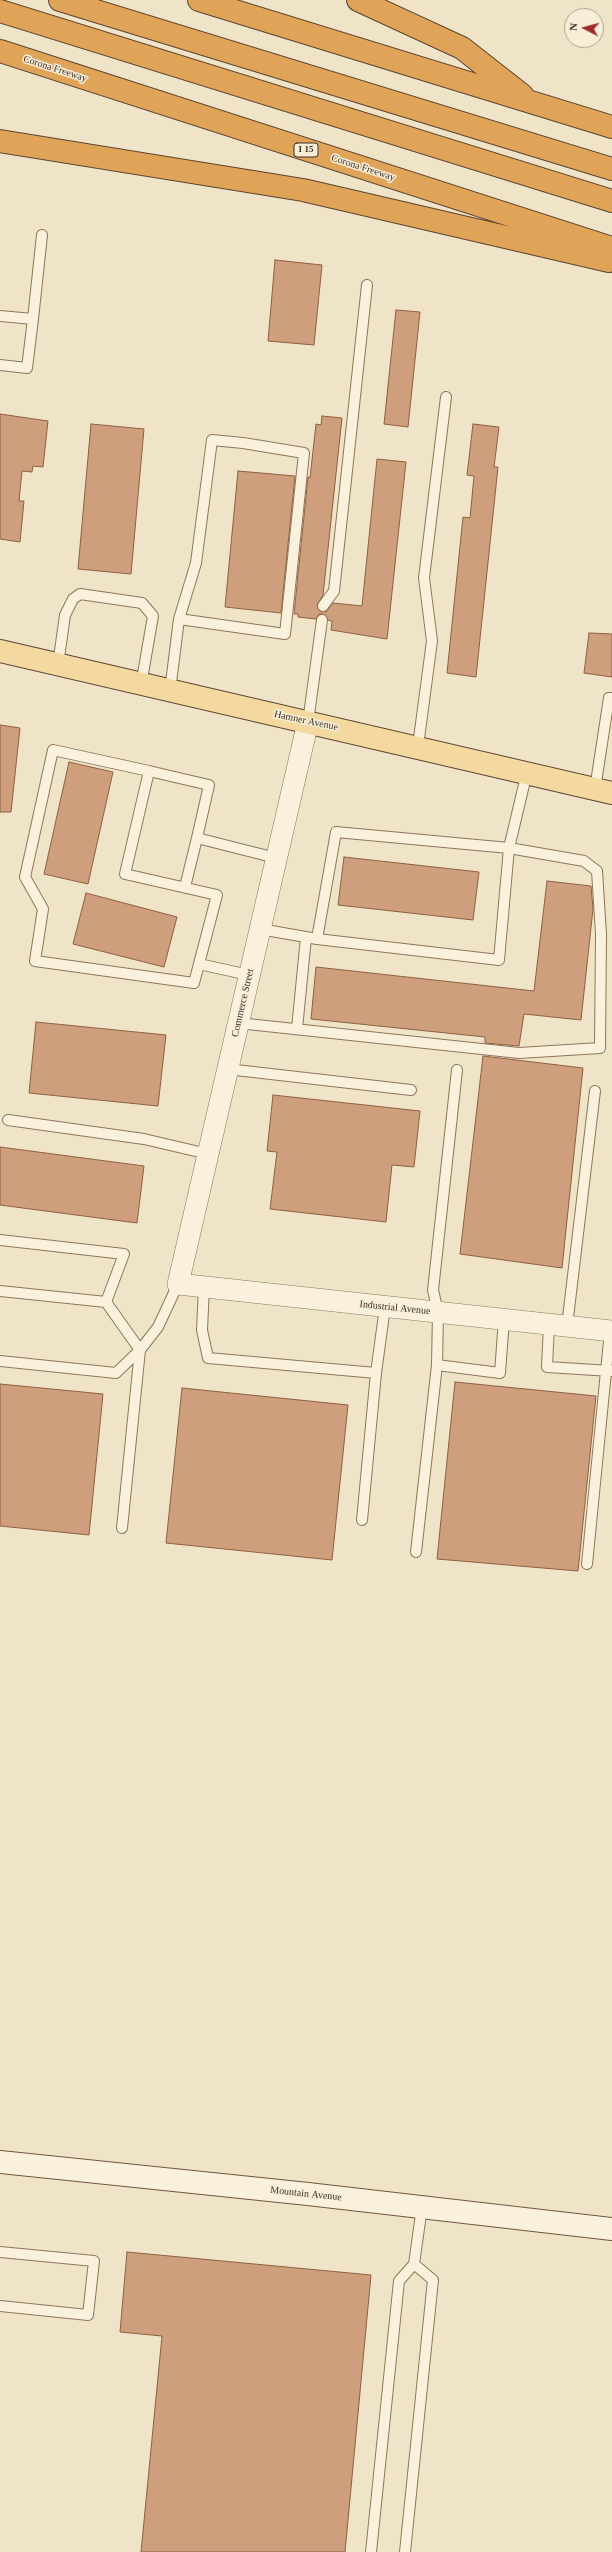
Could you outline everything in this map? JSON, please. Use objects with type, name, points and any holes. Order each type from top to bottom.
[{"type":"highway","points":[[60,0],[612,169]]},
{"type":"highway","points":[[199,0],[612,127]]},
{"type":"highway","points":[[358,0],[462,48],[533,103]]},
{"type":"highway","points":[[0,11],[612,201]]},
{"type":"highway","name":"Corona Freeway","points":[[0,51],[612,248]]},
{"type":"highway","points":[[0,142],[303,190],[612,262]]},
{"type":"main road","name":"Hamner Avenue","points":[[0,651],[170,692],[418,746],[604,791]]},
{"type":"main road","name":"Mountain Avenue","points":[[0,2162],[422,2207],[612,2230]]},
{"type":"street","name":"Commerce Street","points":[[178,1284],[308,722]]},
{"type":"street","name":"Industrial Avenue","points":[[178,1284],[611,1331]]},
{"type":"lane","points":[[0,365],[27,368],[42,235]]},
{"type":"lane","points":[[324,606],[334,591],[366,285]]},
{"type":"lane","points":[[0,316],[33,320]]},
{"type":"lane","points":[[418,746],[432,642],[424,578],[446,397]]},
{"type":"lane","points":[[170,692],[179,618],[196,563],[212,440],[304,452],[285,634],[179,618]]},
{"type":"lane","points":[[58,665],[65,615],[73,599],[80,594],[142,603],[153,616],[140,685]]},
{"type":"lane","points":[[308,722],[322,620]]},
{"type":"lane","points":[[604,791],[609,698],[612,698]]},
{"type":"lane","points":[[149,771],[125,874],[216,895],[194,983],[35,961],[43,909],[25,877],[53,750],[149,771],[209,785],[185,887]]},
{"type":"lane","points":[[260,929],[317,939],[499,960],[509,848],[526,772]]},
{"type":"lane","points":[[238,1023],[519,1054],[600,1048],[601,934],[597,872],[584,861],[509,848],[336,832],[317,939]]},
{"type":"lane","points":[[197,838],[276,858]]},
{"type":"lane","points":[[297,1029],[306,937]]},
{"type":"lane","points":[[199,964],[249,975]]},
{"type":"lane","points":[[227,1069],[411,1090]]},
{"type":"lane","points":[[416,1552],[437,1365],[438,1312],[433,1290],[457,1070]]},
{"type":"lane","points":[[595,1091],[558,1325],[547,1368],[609,1371]]},
{"type":"lane","points":[[8,1120],[144,1139],[208,1154]]},
{"type":"lane","points":[[0,1240],[124,1254],[106,1302]]},
{"type":"lane","points":[[0,1360],[116,1373],[140,1350],[158,1328],[178,1284]]},
{"type":"lane","points":[[204,1287],[202,1330],[208,1358],[376,1373]]},
{"type":"lane","points":[[0,1291],[106,1302],[140,1350],[122,1528]]},
{"type":"lane","points":[[362,1520],[376,1373],[385,1307]]},
{"type":"lane","points":[[437,1365],[500,1373],[504,1320]]},
{"type":"lane","points":[[587,1564],[609,1371],[611,1331]]},
{"type":"lane","points":[[371,2552],[399,2281],[414,2264],[422,2207]]},
{"type":"lane","points":[[0,2252],[94,2261],[88,2315],[0,2306]]},
{"type":"lane","points":[[405,2552],[433,2280],[414,2264]]},
{"type":"building","points":[[275,260],[322,265],[314,345],[268,341]]},
{"type":"building","points":[[396,310],[420,312],[408,427],[384,424]]},
{"type":"building","points":[[0,414],[48,421],[43,467],[33,466],[32,472],[22,471],[19,501],[24,501],[20,542],[0,539]]},
{"type":"building","points":[[322,416],[342,418],[323,595],[317,605],[320,611],[326,612],[333,603],[362,606],[377,459],[406,462],[387,639],[331,630],[332,621],[328,620],[323,614],[319,614],[316,619],[298,617],[298,614],[294,614],[308,477],[310,478],[316,424],[321,425]]},
{"type":"building","points":[[91,424],[144,429],[131,574],[78,569]]},
{"type":"building","points":[[473,424],[499,427],[494,467],[498,467],[476,677],[447,673],[463,517],[470,518],[474,476],[467,475]]},
{"type":"building","points":[[238,471],[295,476],[281,613],[225,607]]},
{"type":"building","points":[[589,633],[612,634],[612,677],[584,673]]},
{"type":"building","points":[[0,725],[20,728],[11,812],[0,812]]},
{"type":"building","points":[[69,762],[113,772],[88,884],[44,874]]},
{"type":"building","points":[[344,857],[479,872],[473,920],[338,905]]},
{"type":"building","points":[[547,881],[591,886],[593,909],[581,1020],[524,1014],[519,1046],[485,1043],[485,1037],[311,1019],[316,967],[534,991]]},
{"type":"building","points":[[86,893],[177,917],[164,967],[73,944]]},
{"type":"building","points":[[36,1022],[166,1035],[158,1106],[29,1093]]},
{"type":"building","points":[[483,1056],[583,1068],[562,1268],[460,1254]]},
{"type":"building","points":[[273,1095],[420,1111],[414,1167],[392,1165],[386,1222],[270,1209],[277,1152],[267,1151]]},
{"type":"building","points":[[0,1147],[144,1166],[137,1223],[0,1205]]},
{"type":"building","points":[[455,1382],[596,1396],[578,1571],[437,1559]]},
{"type":"building","points":[[0,1384],[103,1394],[89,1535],[0,1526]]},
{"type":"building","points":[[182,1388],[348,1405],[332,1560],[166,1543]]},
{"type":"building","points":[[127,2252],[371,2275],[345,2552],[141,2552],[162,2336],[120,2332]]}]
